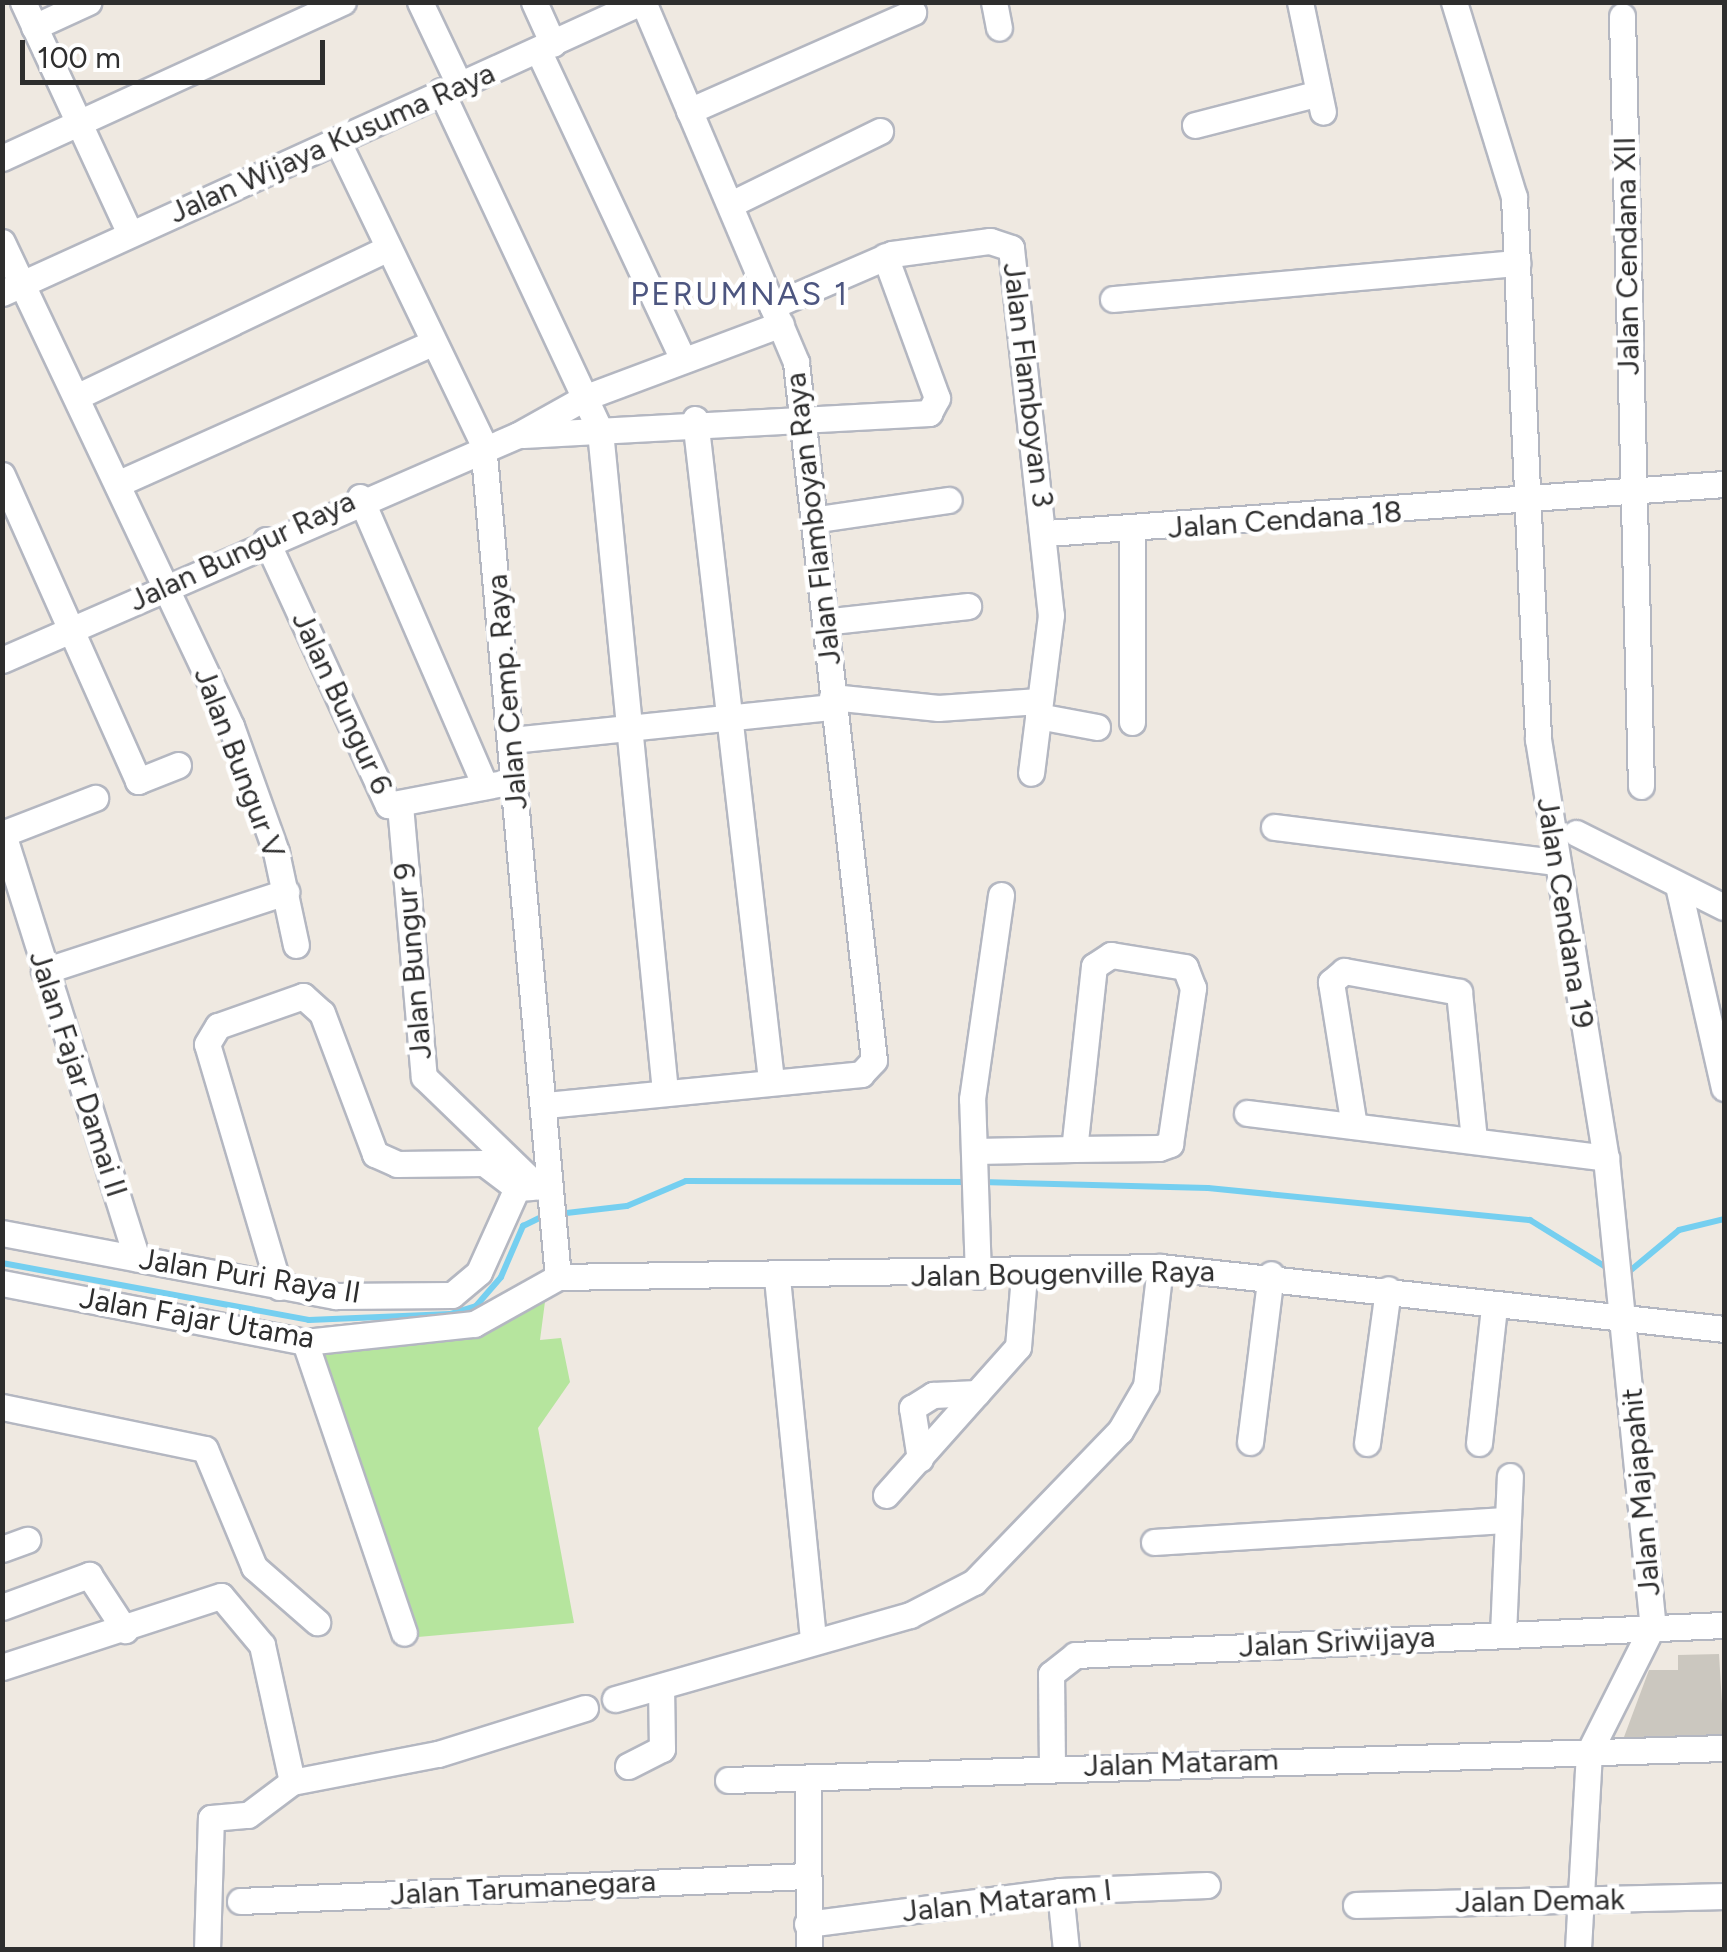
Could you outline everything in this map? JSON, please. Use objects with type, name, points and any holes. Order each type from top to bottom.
[{"type":"street","points":[[23,2],[130,234]]},
{"type":"street","points":[[34,27],[88,2]]},
{"type":"street","points":[[2,158],[80,126],[343,2]]},
{"type":"street","points":[[420,2],[450,87],[600,431],[665,1092]]},
{"type":"street","points":[[534,2],[546,47],[682,357]]},
{"type":"street","name":"Jalan Wijaya Kusuma Raya","points":[[13,289],[642,2]]},
{"type":"street","name":"Jalan Flamboyan Raya","points":[[642,2],[776,315],[807,423],[832,622],[832,702],[870,1070],[771,1080]]},
{"type":"street","points":[[1195,126],[1320,103],[1300,2]]},
{"type":"street","name":"Jalan Cendana 19","points":[[1454,2],[1512,182],[1518,263],[1523,504],[1556,862],[1606,1158],[1626,1320]]},
{"type":"street","points":[[689,112],[913,12]]},
{"type":"street","name":"Jalan Cendana XII","points":[[1622,16],[1641,786]]},
{"type":"street","points":[[731,204],[880,131]]},
{"type":"street","name":"Jalan Cemp. Raya","points":[[337,140],[384,250],[483,444],[546,1105],[541,1191],[559,1232],[558,1277]]},
{"type":"street","name":"Jalan Flamboyan 3","points":[[518,436],[586,397],[776,315],[885,256],[990,241],[1011,248],[1047,534],[1051,614],[1031,773]]},
{"type":"street","name":"Jalan Bungur V","points":[[2,242],[13,289],[76,397],[231,726],[286,892],[296,946]]},
{"type":"street","points":[[76,397],[384,250]]},
{"type":"street","points":[[518,436],[696,419],[807,423],[919,416],[937,398],[885,256]]},
{"type":"street","points":[[1113,299],[1518,263]]},
{"type":"street","points":[[117,484],[430,344]]},
{"type":"street","points":[[546,1105],[771,1080],[696,419]]},
{"type":"street","name":"Jalan Bungur Raya","points":[[2,660],[360,497],[483,444],[518,436]]},
{"type":"street","points":[[2,475],[138,781],[178,766]]},
{"type":"street","name":"Jalan Cendana 18","points":[[1047,534],[1132,532],[1560,502],[1724,484]]},
{"type":"street","points":[[360,497],[485,786]]},
{"type":"street","points":[[818,519],[949,500]]},
{"type":"street","points":[[2,540],[27,529]]},
{"type":"street","points":[[1132,532],[1132,722]]},
{"type":"street","name":"Jalan Bungur 6","points":[[266,540],[378,794],[400,805],[514,780]]},
{"type":"street","points":[[832,622],[968,606]]},
{"type":"street","points":[[512,740],[832,702],[1038,709],[1097,727]]},
{"type":"street","points":[[3,834],[95,798]]},
{"type":"street","name":"Jalan Bungur 9","points":[[400,805],[424,1077],[541,1191]]},
{"type":"street","points":[[1274,828],[1556,862]]},
{"type":"street","points":[[1576,833],[1631,854],[1679,890],[1724,906]]},
{"type":"street","name":"Jalan Fajar Damai II","points":[[3,834],[137,1258]]},
{"type":"street","points":[[1679,890],[1719,1032],[1724,1088]]},
{"type":"street","points":[[44,971],[286,892]]},
{"type":"street","points":[[978,1276],[972,1100],[1001,895]]},
{"type":"street","points":[[976,1170],[1074,1150],[1170,1144],[1192,988],[1185,968],[1111,956],[1094,966],[1074,1150]]},
{"type":"street","points":[[1354,1126],[1332,982],[1344,970],[1459,992],[1474,1140]]},
{"type":"street","points":[[279,1287],[207,1044],[218,1026],[303,996],[322,1012],[376,1154],[397,1164],[484,1163],[541,1191]]},
{"type":"street","points":[[1247,1112],[1606,1158]]},
{"type":"street","name":"Jalan Puri Raya II","points":[[5,1227],[137,1258],[336,1296],[467,1288],[541,1191]]},
{"type":"street","points":[[615,1699],[813,1636],[945,1600],[1074,1481],[1146,1386],[1160,1267]]},
{"type":"street","name":"Jalan Bougenville Raya","points":[[558,1277],[978,1276],[1160,1267],[1271,1274],[1494,1307],[1724,1329]]},
{"type":"street","points":[[1250,1442],[1271,1274]]},
{"type":"street","points":[[886,1495],[1018,1347],[1024,1275]]},
{"type":"street","name":"Jalan Fajar Utama","points":[[2,1284],[305,1342],[474,1324],[558,1277]]},
{"type":"street","points":[[777,1278],[813,1636]]},
{"type":"street","points":[[1367,1442],[1388,1289]]},
{"type":"street","points":[[1479,1443],[1494,1307]]},
{"type":"street","name":"Jalan Majapahit","points":[[1578,1950],[1589,1752],[1653,1625],[1626,1320]]},
{"type":"street","points":[[305,1342],[404,1633]]},
{"type":"street","points":[[920,1459],[912,1408],[933,1394],[977,1394]]},
{"type":"street","points":[[2,1407],[205,1449],[267,1583],[317,1622]]},
{"type":"street","points":[[1502,1634],[1504,1520],[1510,1476]]},
{"type":"street","points":[[1154,1542],[1504,1520]]},
{"type":"street","points":[[2,1607],[89,1575],[125,1630]]},
{"type":"street","points":[[2,1667],[125,1630],[212,1595],[237,1608],[262,1644],[292,1782]]},
{"type":"street","name":"Jalan Sriwijaya","points":[[1052,1767],[1049,1686],[1065,1657],[1653,1625],[1724,1625]]},
{"type":"street","points":[[628,1766],[662,1749],[660,1687]]},
{"type":"street","points":[[207,1950],[206,1822],[248,1815],[292,1782],[438,1754],[586,1708]]},
{"type":"street","name":"Jalan Mataram","points":[[728,1780],[1724,1748]]},
{"type":"street","points":[[808,1780],[808,1937]]},
{"type":"street","name":"Jalan Tarumanegara","points":[[240,1901],[805,1876]]},
{"type":"street","name":"Jalan Mataram I","points":[[808,1937],[1060,1891],[1207,1885]]},
{"type":"street","points":[[1060,1891],[1066,1950]]},
{"type":"street","name":"Jalan Demak","points":[[1356,1905],[1724,1896]]},
{"type":"green space","points":[[546,1294],[540,1340],[561,1338],[570,1382],[538,1428],[574,1623],[418,1637],[318,1355],[465,1337]]},
{"type":"building","points":[[1719,1654],[1724,1737],[1624,1737],[1649,1670],[1678,1670],[1678,1655]]},
{"type":"waterway","points":[[558,1214],[627,1206],[686,1181],[970,1182]]},
{"type":"waterway","points":[[982,1182],[1208,1188],[1530,1220],[1609,1269]]},
{"type":"waterway","points":[[2,1263],[309,1320],[450,1314],[476,1306],[501,1277],[523,1226],[546,1215]]},
{"type":"waterway","points":[[1625,1275],[1679,1230],[1724,1219]]},
{"type":"district","name":"PERUMNAS 1","points":[[740,294]]}]
